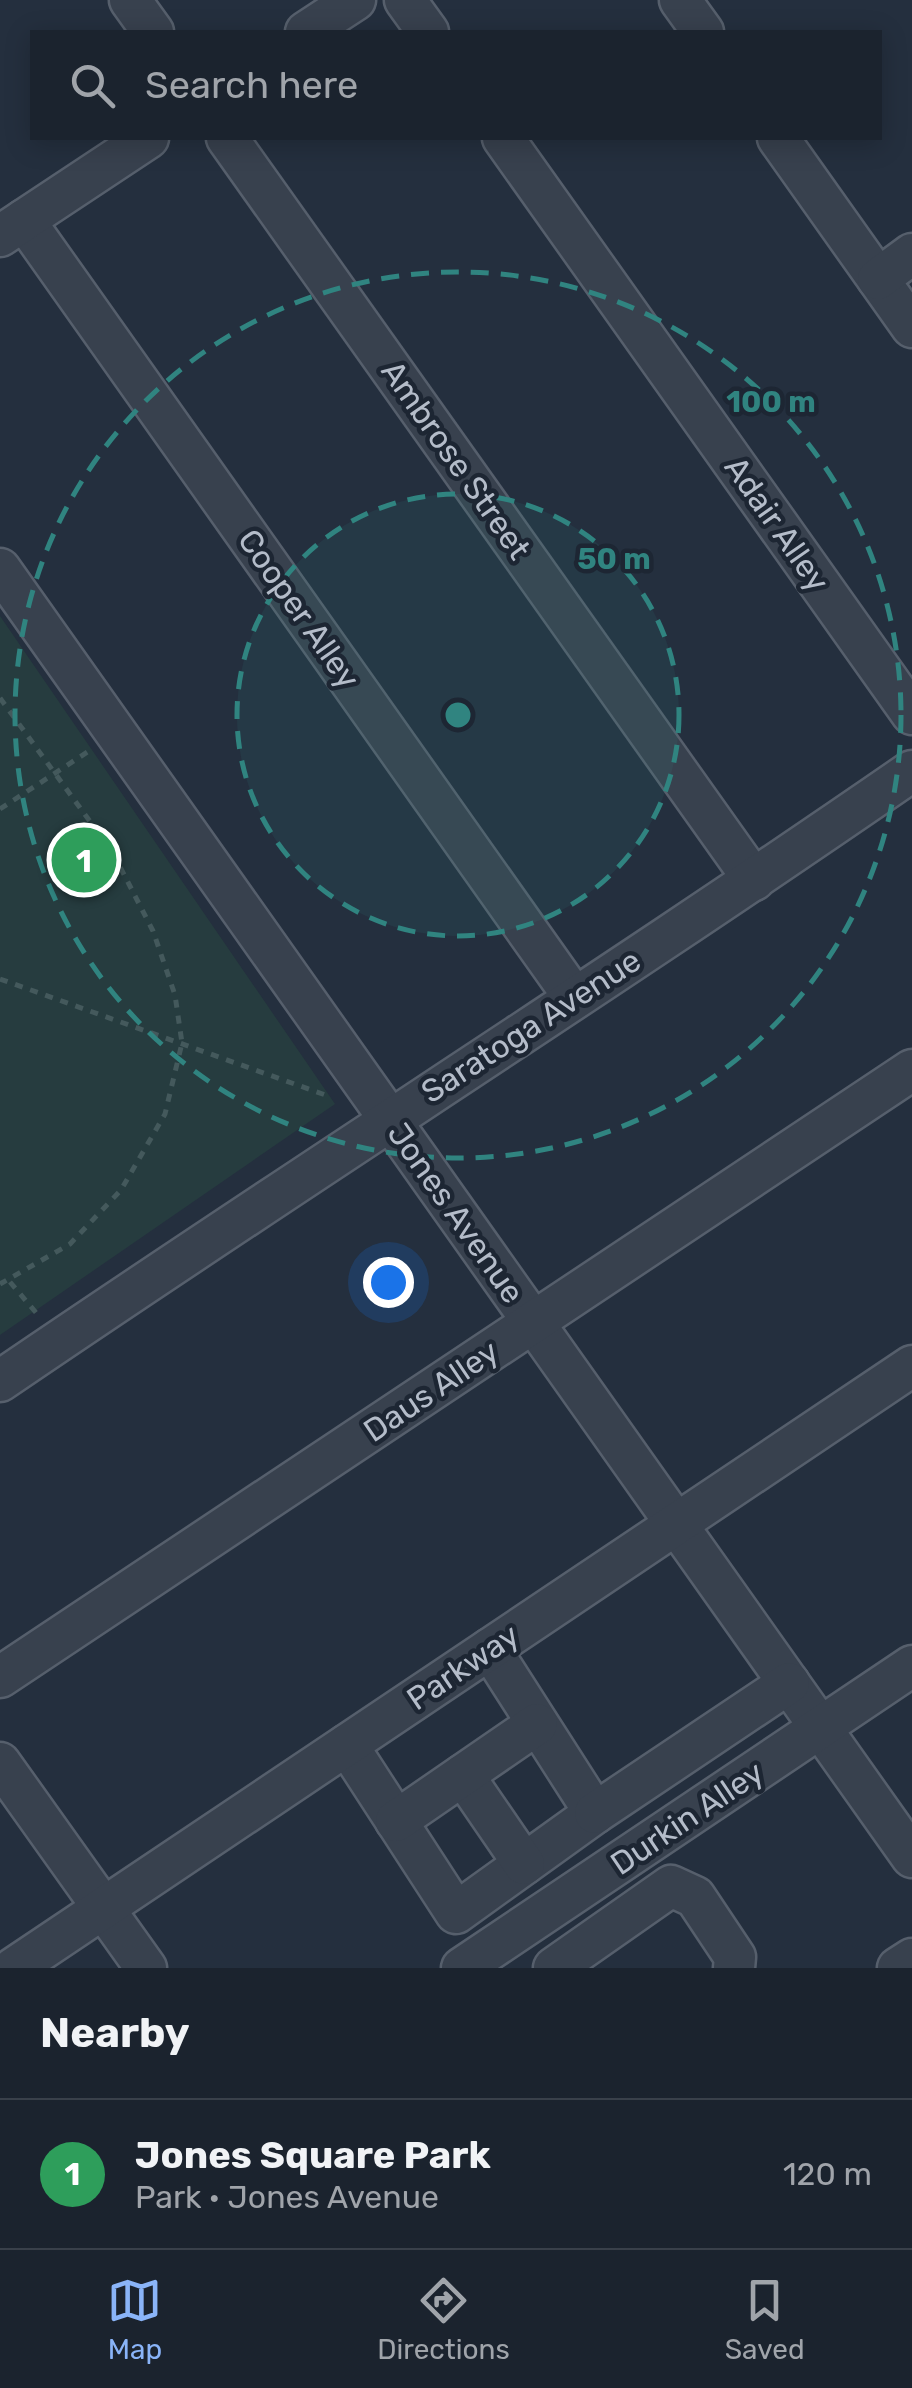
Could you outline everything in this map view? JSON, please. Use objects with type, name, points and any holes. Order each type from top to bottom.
[{"type":"street","points":[[130,0],[152,30]]},
{"type":"street","points":[[309,30],[354,0]]},
{"type":"street","points":[[405,0],[427,30]]},
{"type":"street","points":[[680,0],[702,30]]},
{"type":"street","points":[[12,228],[145,140]]},
{"type":"street","name":"Ambrose Street","points":[[228,140],[754,880]]},
{"type":"street","name":"Adair Alley","points":[[504,140],[912,714]]},
{"type":"street","points":[[779,140],[912,327]]},
{"type":"street","name":"Cooper Alley","points":[[12,228],[574,997]]},
{"type":"street","points":[[878,279],[912,254]]},
{"type":"street","name":"Jones Avenue","points":[[0,570],[912,1857]]},
{"type":"street","name":"Saratoga Avenue","points":[[0,1381],[912,771]]},
{"type":"street","name":"Daus Alley","points":[[0,1676],[912,1070]]},
{"type":"street","name":"Parkway","points":[[14,1968],[912,1366]]},
{"type":"street","points":[[490,1649],[594,1813]]},
{"type":"street","name":"Durkin Alley","points":[[462,1968],[912,1666]]},
{"type":"street","points":[[347,1745],[456,1913],[594,1813],[788,1683]]},
{"type":"street","points":[[396,1821],[538,1724]]},
{"type":"street","points":[[0,1764],[146,1968]]},
{"type":"street","points":[[463,1775],[524,1864]]},
{"type":"street","points":[[554,1968],[672,1886],[695,1897],[736,1956],[734,1968]]},
{"type":"street","points":[[898,1968],[912,1958]]},
{"type":"path","points":[[0,698],[113,853],[152,931],[176,995],[182,1043],[165,1114],[121,1190],[70,1244],[0,1284]]},
{"type":"path","points":[[0,809],[116,733]]},
{"type":"path","points":[[0,979],[338,1100]]},
{"type":"path","points":[[9,1281],[60,1341]]},
{"type":"green space","points":[[0,616],[335,1104],[0,1335]]},
{"type":"place","name":"Jones Square Park","points":[[84,860]]}]
